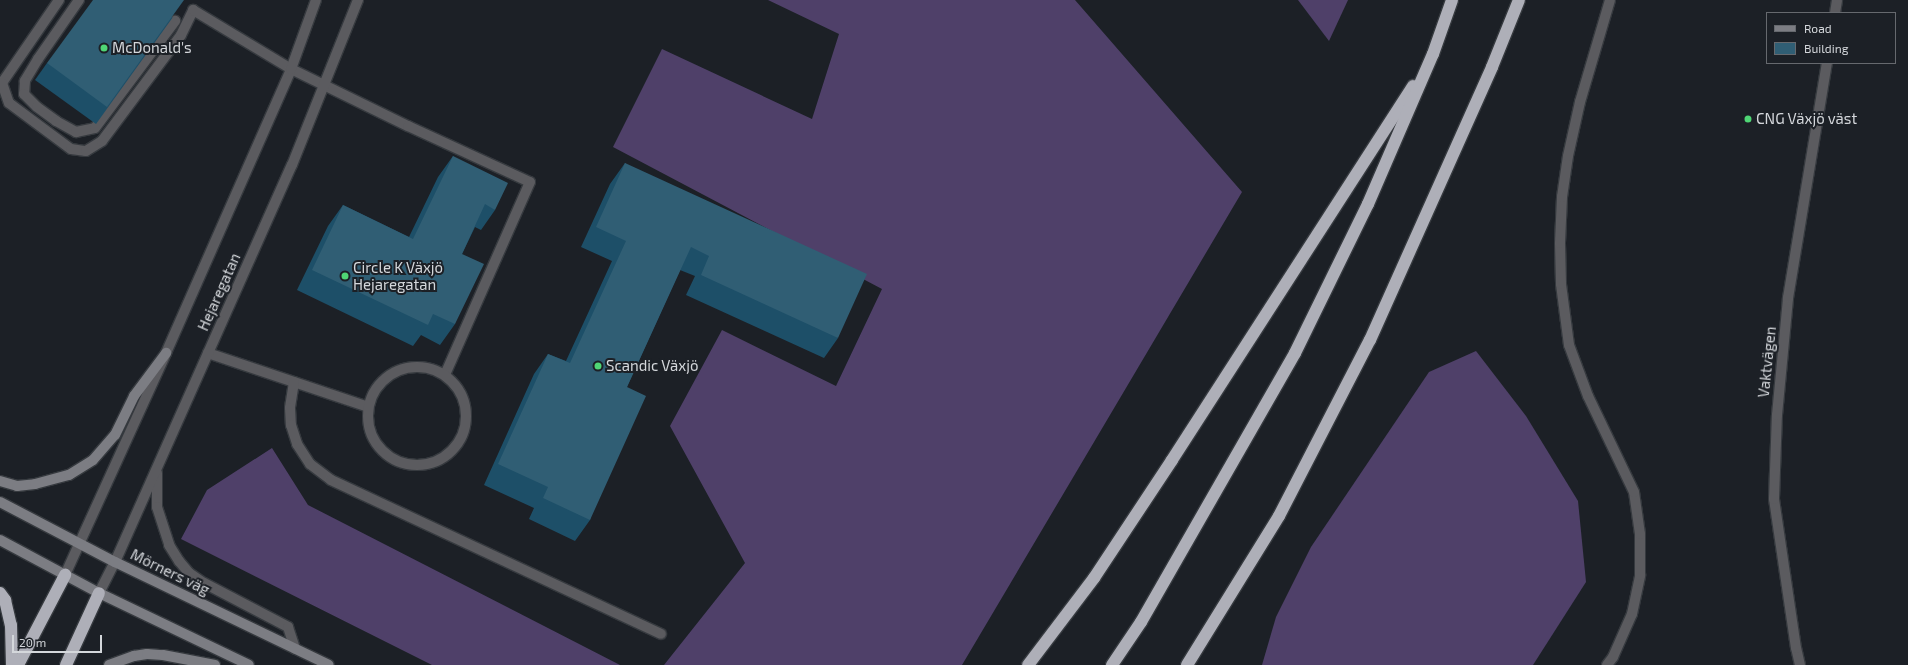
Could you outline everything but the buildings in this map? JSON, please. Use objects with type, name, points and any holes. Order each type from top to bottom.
[{"type":"highway","points":[[1112,665],[1141,622],[1295,353],[1368,204],[1433,54],[1452,0]]},
{"type":"highway","points":[[1187,665],[1279,516],[1370,340],[1492,67],[1519,0]]},
{"type":"highway","points":[[1028,665],[1094,578],[1172,460],[1433,54]]},
{"type":"highway","points":[[18,665],[66,575]]},
{"type":"highway","points":[[0,593],[5,600],[11,625],[12,665]]},
{"type":"highway","points":[[66,665],[99,593]]},
{"type":"main road","points":[[0,481],[17,486],[35,484],[69,475],[93,460],[115,435],[134,396],[166,353]]},
{"type":"main road","name":"Mörners väg","points":[[0,502],[115,562],[329,665]]},
{"type":"main road","points":[[0,540],[99,593],[249,665]]},
{"type":"main road","points":[[109,665],[134,656],[147,654],[163,655],[215,665]]},
{"type":"street","points":[[59,0],[2,83],[9,103],[71,149],[86,151],[102,141],[181,34],[193,10],[291,69],[408,126],[530,182],[445,375]]},
{"type":"street","points":[[78,0],[25,81],[24,94],[37,107],[56,121],[76,132],[95,128],[175,21]]},
{"type":"street","name":"Hejaregatan","points":[[66,575],[291,69],[316,0]]},
{"type":"street","name":"Hejaregatan","points":[[99,593],[115,562],[292,165],[358,0]]},
{"type":"street","points":[[1607,665],[1613,657],[1632,614],[1640,575],[1640,534],[1634,492],[1588,396],[1569,345],[1560,284],[1560,243],[1562,197],[1568,156],[1580,102],[1610,0]]},
{"type":"street","points":[[1835,12],[1837,0]]},
{"type":"street","name":"Vaktvägen","points":[[1800,665],[1796,648],[1774,499],[1777,415],[1788,298],[1827,64]]},
{"type":"street","points":[[208,353],[368,407]]},
{"type":"street","points":[[410,367],[434,369],[445,375],[454,383],[462,398],[466,415],[465,427],[455,447],[446,455],[436,461],[413,465],[402,462],[382,450],[375,441],[370,430],[368,407],[372,395],[379,385],[388,376],[398,370],[410,367]]},
{"type":"street","points":[[294,382],[290,408],[291,425],[298,444],[310,464],[331,480],[661,634]]},
{"type":"street","points":[[157,468],[157,507],[169,546],[179,561],[189,573],[204,583],[288,627],[295,649]]},
{"type":"shaded area","points":[[768,0],[1075,0],[1242,192],[962,665],[664,665],[745,563],[670,426],[722,330],[836,386],[882,289],[613,147],[662,49],[812,119],[839,34]]},
{"type":"shaded area","points":[[1298,0],[1348,0],[1329,41]]},
{"type":"shaded area","points":[[1476,351],[1526,416],[1578,501],[1586,582],[1533,665],[1262,665],[1276,617],[1311,547],[1429,372]]},
{"type":"shaded area","points":[[272,448],[308,505],[620,665],[432,665],[181,539],[207,490]]},
{"type":"place","name":"McDonald's","points":[[104,48]]},
{"type":"place","name":"CNG Växjö väst","points":[[1748,119]]},
{"type":"place","name":"Circle K Växjö Hejaregatan","points":[[345,276]]},
{"type":"place","name":"Scandic Växjö","points":[[598,366]]}]
